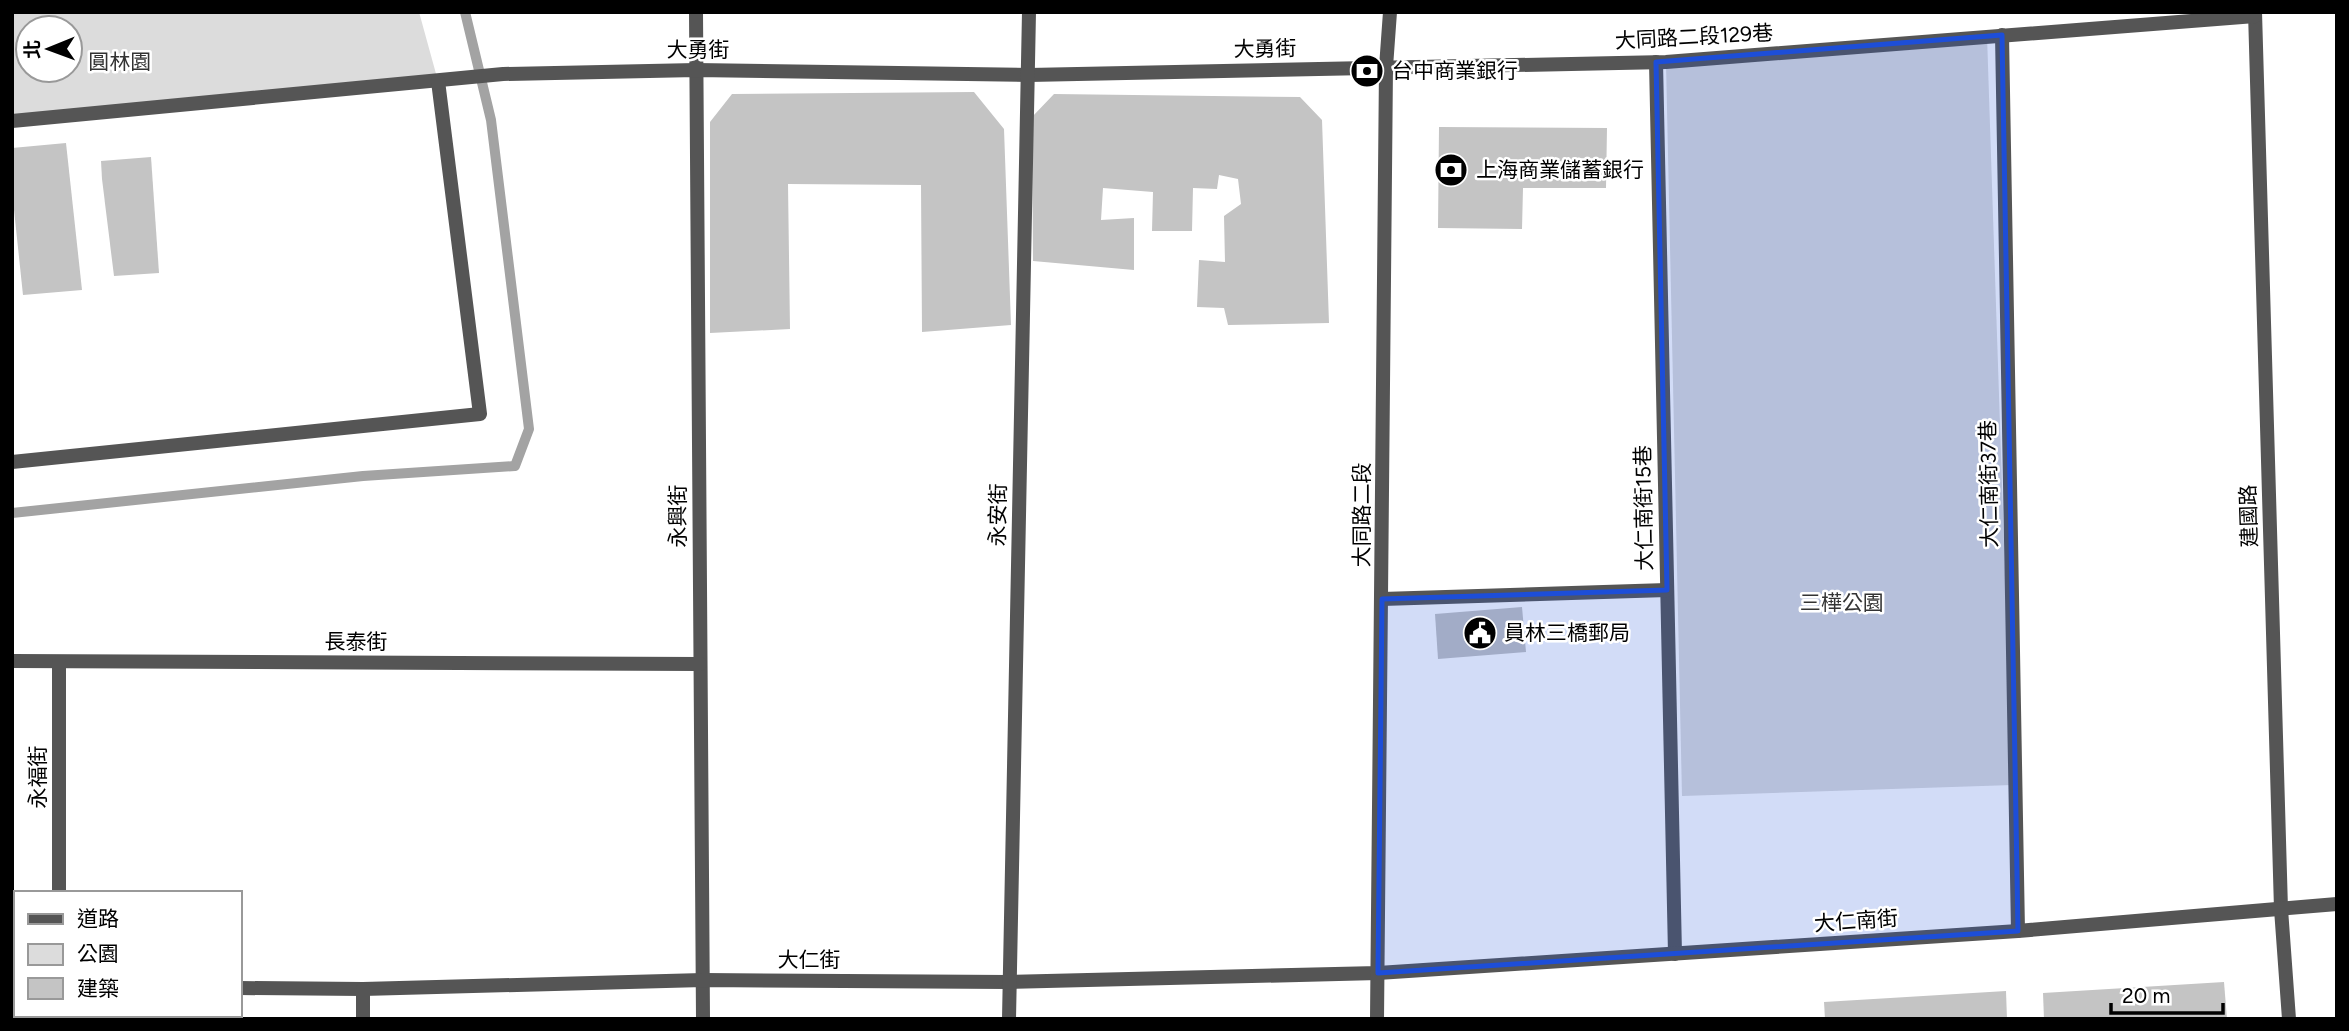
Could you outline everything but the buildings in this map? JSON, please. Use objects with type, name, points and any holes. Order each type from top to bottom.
[{"type":"street","name":"永興街","points":[[696,12],[703,1019]]},
{"type":"street","name":"永安街","points":[[1009,1019],[1029,12]]},
{"type":"street","name":"大同路二段","points":[[1377,1019],[1386,67],[1390,12]]},
{"type":"street","name":"大同路二段129巷","points":[[1386,67],[1656,62],[2255,14]]},
{"type":"street","name":"建國路","points":[[2255,14],[2281,909],[2289,1019]]},
{"type":"street","name":"大仁南街37巷","points":[[2002,35],[2018,931]]},
{"type":"street","name":"大仁南街15巷","points":[[1656,62],[1675,954]]},
{"type":"street","name":"大勇街","points":[[12,121],[503,74],[696,70],[1029,75],[1386,67]]},
{"type":"street","points":[[12,462],[480,414],[438,80]]},
{"type":"street","points":[[1382,599],[1667,590]]},
{"type":"street","name":"長泰街","points":[[12,661],[700,664]]},
{"type":"street","name":"永福街","points":[[58,891],[59,662]]},
{"type":"street","name":"大仁南街","points":[[1378,974],[2018,931],[2337,904]]},
{"type":"street","name":"大仁街","points":[[242,988],[363,989],[703,980],[1009,982],[1378,974]]},
{"type":"street","points":[[363,989],[363,1019]]},
{"type":"highlighted area","points":[[2002,35],[2018,931],[1378,973],[1382,599],[1667,590],[1656,62]]},
{"type":"green space","name":"圓林園","points":[[12,12],[419,12],[438,81],[12,121]]},
{"type":"green space","name":"三樺公園","points":[[1987,36],[2012,785],[1682,796],[1666,62]]},
{"type":"waterway","points":[[12,513],[363,476],[515,466],[529,429],[491,120],[465,12]]},
{"type":"place","name":"台中商業銀行","points":[[1367,71]]},
{"type":"place","name":"上海商業儲蓄銀行","points":[[1451,170]]},
{"type":"place","name":"員林三橋郵局","points":[[1480,633]]}]
